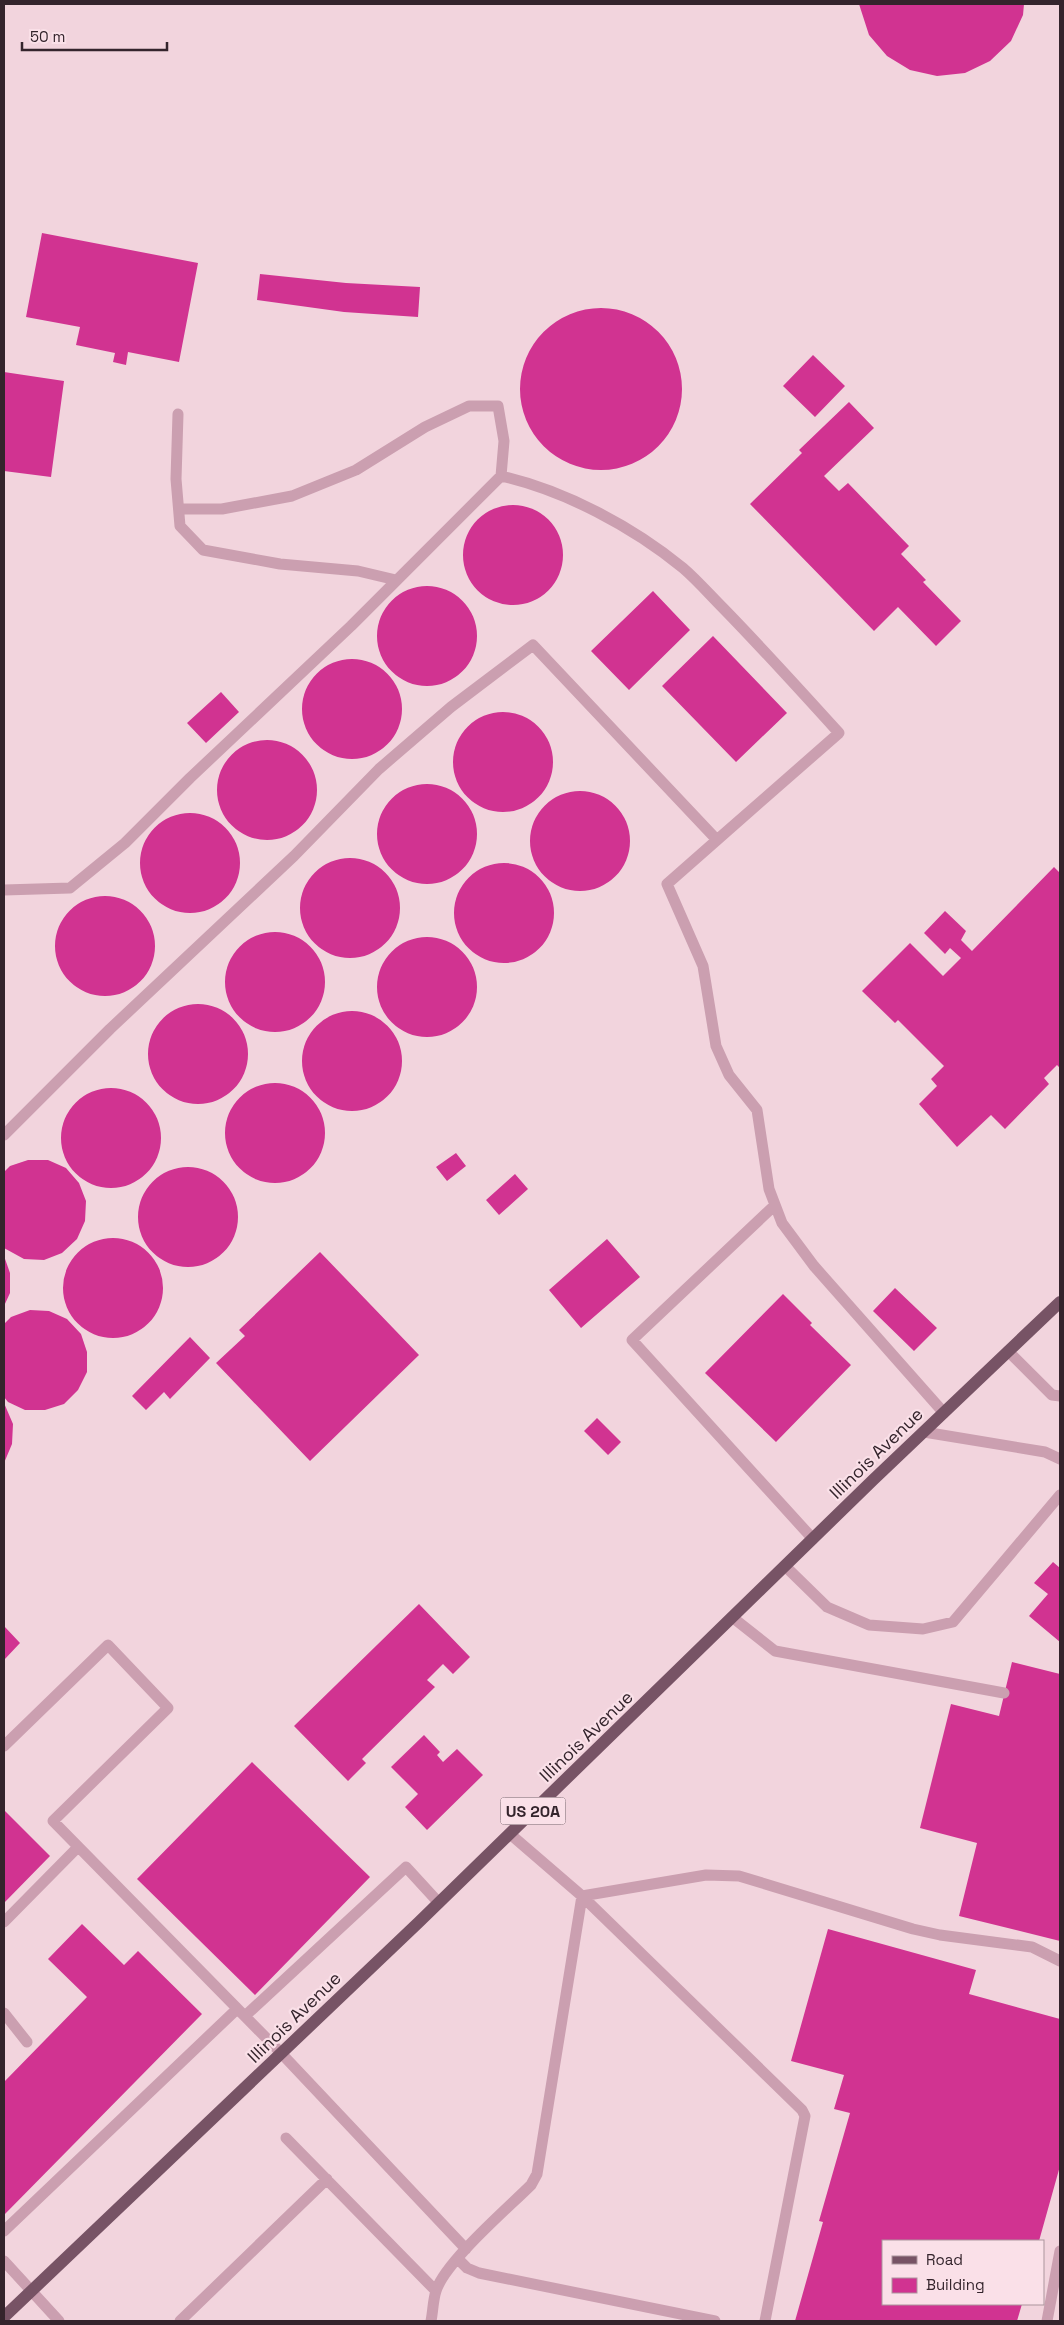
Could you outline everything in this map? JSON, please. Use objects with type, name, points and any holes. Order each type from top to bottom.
[{"type":"main road","name":"Illinois Avenue","points":[[4,2317],[439,1903],[813,1538],[1060,1302]]},
{"type":"lane","points":[[4,890],[70,888],[125,842],[351,626],[501,476],[504,441],[498,406],[469,406],[425,427],[356,470],[292,496],[222,510],[179,509]]},
{"type":"lane","points":[[178,414],[176,479],[180,526],[203,550],[280,564],[358,571],[396,580]]},
{"type":"lane","points":[[501,476],[532,483],[572,498],[634,534],[683,568],[757,643],[839,734],[667,884],[703,966],[716,1046],[730,1075],[757,1110],[766,1174],[775,1205],[790,1236],[814,1266],[944,1413]]},
{"type":"lane","points":[[4,1135],[110,1029],[294,856],[379,769],[451,707],[533,645],[718,840]]},
{"type":"lane","points":[[775,1205],[632,1340],[813,1538]]},
{"type":"lane","points":[[1008,1351],[1052,1395],[1060,1396]]},
{"type":"lane","points":[[924,1432],[1045,1452],[1060,1459]]},
{"type":"lane","points":[[785,1566],[827,1607],[868,1625],[923,1628],[953,1622],[1060,1495]]},
{"type":"lane","points":[[732,1618],[775,1651],[1004,1693]]},
{"type":"lane","points":[[4,1746],[108,1645],[168,1708],[53,1821],[281,2053],[466,2249]]},
{"type":"lane","points":[[510,1834],[582,1896],[795,2103],[805,2116],[765,2321]]},
{"type":"lane","points":[[4,1922],[78,1848]]},
{"type":"lane","points":[[4,2231],[241,2012],[406,1867],[439,1903]]},
{"type":"lane","points":[[582,1896],[706,1875],[739,1876],[913,1930],[1032,1947],[1060,1961]]},
{"type":"lane","points":[[431,2321],[436,2291],[442,2279],[466,2249],[531,2185],[537,2174],[582,1896]]},
{"type":"lane","points":[[4,2013],[27,2042]]},
{"type":"lane","points":[[286,2138],[436,2291]]},
{"type":"lane","points":[[180,2321],[327,2179]]},
{"type":"lane","points":[[1046,2321],[1060,2251]]},
{"type":"lane","points":[[458,2259],[467,2268],[479,2273],[715,2321]]},
{"type":"lane","points":[[4,2261],[60,2321]]},
{"type":"building","points":[[859,4],[1024,4],[1023,15],[1011,41],[990,61],[965,73],[937,76],[910,70],[887,56],[869,35]]},
{"type":"building","points":[[42,233],[198,263],[179,362],[128,352],[126,365],[113,362],[115,353],[76,345],[80,327],[26,317]]},
{"type":"building","points":[[260,274],[346,283],[420,287],[418,317],[344,312],[257,300]]},
{"type":"building","points":[[609,308],[625,311],[639,317],[664,338],[673,351],[679,365],[682,389],[681,405],[673,427],[652,452],[639,461],[625,467],[593,470],[577,467],[563,461],[538,440],[529,427],[523,413],[520,381],[523,365],[529,351],[550,326],[563,317],[577,311]]},
{"type":"building","points":[[813,355],[845,386],[815,417],[783,386]]},
{"type":"building","points":[[4,372],[64,381],[51,477],[4,471]]},
{"type":"building","points":[[849,402],[874,428],[824,476],[839,491],[848,483],[909,546],[901,554],[926,580],[923,582],[961,621],[936,646],[898,607],[874,631],[750,504],[802,453],[799,450]]},
{"type":"building","points":[[513,505],[523,506],[541,513],[555,527],[562,545],[562,565],[555,583],[541,597],[523,604],[513,605],[503,604],[485,597],[471,583],[464,565],[463,555],[464,545],[471,527],[485,513],[503,506]]},
{"type":"building","points":[[427,586],[437,587],[455,594],[469,608],[476,626],[476,646],[469,664],[455,678],[437,685],[427,686],[417,685],[399,678],[385,664],[378,646],[377,636],[378,626],[385,608],[399,594],[417,587]]},
{"type":"building","points":[[653,591],[690,630],[629,690],[591,651]]},
{"type":"building","points":[[713,636],[787,713],[736,762],[662,686]]},
{"type":"building","points":[[352,659],[362,660],[380,667],[394,681],[401,699],[401,719],[394,737],[380,751],[362,758],[352,759],[342,758],[324,751],[310,737],[303,719],[302,709],[303,699],[310,681],[324,667],[342,660]]},
{"type":"building","points":[[221,692],[239,712],[206,743],[187,723]]},
{"type":"building","points":[[503,712],[513,713],[531,720],[545,734],[552,752],[552,772],[545,790],[531,804],[513,811],[503,812],[493,811],[475,804],[461,790],[454,772],[453,762],[454,752],[461,734],[475,720],[493,713]]},
{"type":"building","points":[[267,740],[277,741],[295,748],[309,762],[316,780],[316,800],[309,818],[295,832],[277,839],[267,840],[257,839],[239,832],[225,818],[218,800],[217,790],[218,780],[225,762],[239,748],[257,741]]},
{"type":"building","points":[[427,784],[437,785],[455,792],[469,806],[476,824],[476,844],[469,862],[455,876],[437,883],[427,884],[417,883],[399,876],[385,862],[378,844],[377,834],[378,824],[385,806],[399,792],[417,785]]},
{"type":"building","points":[[580,791],[590,792],[608,799],[622,813],[629,831],[629,851],[622,869],[608,883],[590,890],[580,891],[570,890],[552,883],[538,869],[531,851],[530,841],[531,831],[538,813],[552,799],[570,792]]},
{"type":"building","points":[[190,813],[200,814],[218,821],[232,835],[239,853],[239,873],[232,891],[218,905],[200,912],[190,913],[180,912],[162,905],[148,891],[141,873],[140,863],[141,853],[148,835],[162,821],[180,814]]},
{"type":"building","points":[[350,858],[360,859],[378,866],[392,880],[399,898],[399,918],[392,936],[378,950],[360,957],[350,958],[340,957],[322,950],[308,936],[301,918],[300,908],[301,898],[308,880],[322,866],[340,859]]},
{"type":"building","points":[[504,863],[514,864],[532,871],[546,885],[553,903],[553,923],[546,941],[532,955],[514,962],[504,963],[494,962],[476,955],[462,941],[455,923],[454,913],[455,903],[462,885],[476,871],[494,864]]},
{"type":"building","points":[[1054,867],[1060,873],[1060,1068],[1057,1065],[1044,1078],[1049,1084],[1005,1129],[991,1115],[957,1147],[919,1104],[937,1086],[931,1079],[944,1066],[898,1020],[895,1023],[862,991],[910,943],[943,976],[961,958],[950,948],[945,954],[924,933],[945,911],[966,931],[961,940],[972,951]]},
{"type":"building","points":[[105,896],[115,897],[133,904],[147,918],[154,936],[154,956],[147,974],[133,988],[115,995],[105,996],[95,995],[77,988],[63,974],[56,956],[55,946],[56,936],[63,918],[77,904],[95,897]]},
{"type":"building","points":[[275,932],[285,933],[303,940],[317,954],[324,972],[324,992],[317,1010],[303,1024],[285,1031],[275,1032],[265,1031],[247,1024],[233,1010],[226,992],[225,982],[226,972],[233,954],[247,940],[265,933]]},
{"type":"building","points":[[427,937],[437,938],[455,945],[469,959],[476,977],[476,997],[469,1015],[455,1029],[437,1036],[427,1037],[417,1036],[399,1029],[385,1015],[378,997],[377,987],[378,977],[385,959],[399,945],[417,938]]},
{"type":"building","points":[[198,1004],[208,1005],[226,1012],[240,1026],[247,1044],[247,1064],[240,1082],[226,1096],[208,1103],[198,1104],[188,1103],[170,1096],[156,1082],[149,1064],[148,1054],[149,1044],[156,1026],[170,1012],[188,1005]]},
{"type":"building","points":[[352,1011],[362,1012],[380,1019],[394,1033],[401,1051],[401,1071],[394,1089],[380,1103],[362,1110],[352,1111],[342,1110],[324,1103],[310,1089],[303,1071],[302,1061],[303,1051],[310,1033],[324,1019],[342,1012]]},
{"type":"building","points":[[275,1083],[285,1084],[303,1091],[317,1105],[324,1123],[324,1143],[317,1161],[303,1175],[285,1182],[275,1183],[265,1182],[247,1175],[233,1161],[226,1143],[225,1133],[226,1123],[233,1105],[247,1091],[265,1084]]},
{"type":"building","points":[[111,1088],[121,1089],[139,1096],[153,1110],[160,1128],[160,1148],[153,1166],[139,1180],[121,1187],[111,1188],[101,1187],[83,1180],[69,1166],[62,1148],[61,1138],[62,1128],[69,1110],[83,1096],[101,1089]]},
{"type":"building","points":[[456,1153],[466,1166],[447,1181],[436,1167]]},
{"type":"building","points":[[28,1160],[48,1160],[66,1168],[79,1183],[86,1201],[85,1221],[77,1239],[62,1253],[44,1260],[24,1259],[4,1248],[4,1172],[10,1166]]},
{"type":"building","points":[[188,1167],[198,1168],[216,1175],[230,1189],[237,1207],[237,1227],[230,1245],[216,1259],[198,1266],[188,1267],[178,1266],[160,1259],[146,1245],[139,1227],[138,1217],[139,1207],[146,1189],[160,1175],[178,1168]]},
{"type":"building","points":[[515,1174],[528,1189],[499,1215],[486,1200]]},
{"type":"building","points":[[113,1238],[123,1239],[141,1246],[155,1260],[162,1278],[162,1298],[155,1316],[141,1330],[123,1337],[113,1338],[103,1337],[85,1330],[71,1316],[64,1298],[63,1288],[64,1278],[71,1260],[85,1246],[103,1239]]},
{"type":"building","points":[[607,1239],[640,1277],[581,1328],[549,1290]]},
{"type":"building","points":[[320,1252],[419,1355],[310,1461],[216,1363],[245,1336],[239,1330]]},
{"type":"building","points":[[4,1256],[10,1273],[10,1293],[4,1306]]},
{"type":"building","points":[[895,1288],[937,1328],[914,1351],[873,1311]]},
{"type":"building","points":[[783,1294],[812,1323],[810,1325],[851,1365],[776,1442],[705,1373]]},
{"type":"building","points":[[30,1310],[49,1311],[67,1319],[81,1334],[87,1352],[87,1372],[78,1390],[64,1404],[45,1410],[25,1410],[8,1402],[4,1397],[4,1324],[11,1317]]},
{"type":"building","points":[[190,1337],[210,1358],[170,1399],[164,1392],[146,1410],[132,1396]]},
{"type":"building","points":[[4,1403],[13,1424],[12,1444],[4,1463]]},
{"type":"building","points":[[597,1418],[621,1442],[608,1455],[584,1431]]},
{"type":"building","points":[[1053,1562],[1060,1568],[1060,1642],[1029,1616],[1048,1594],[1034,1583]]},
{"type":"building","points":[[419,1604],[470,1657],[453,1674],[443,1664],[427,1680],[435,1687],[362,1759],[366,1763],[348,1781],[294,1726]]},
{"type":"building","points":[[4,1626],[20,1643],[4,1660]]},
{"type":"building","points":[[1012,1662],[1060,1674],[1060,1941],[959,1916],[977,1843],[920,1828],[951,1704],[999,1716]]},
{"type":"building","points":[[424,1735],[440,1752],[437,1755],[443,1762],[457,1749],[483,1775],[427,1830],[405,1807],[418,1794],[391,1767]]},
{"type":"building","points":[[252,1762],[370,1877],[255,1995],[137,1879]]},
{"type":"building","points":[[4,1810],[50,1856],[4,1903]]},
{"type":"building","points":[[82,1924],[124,1965],[138,1951],[202,2014],[4,2215],[4,2082],[87,1997],[48,1959]]},
{"type":"building","points":[[828,1929],[976,1970],[969,1994],[1060,2019],[1060,2166],[1039,2240],[882,2240],[882,2305],[1022,2305],[1017,2321],[795,2321],[823,2222],[819,2221],[850,2113],[834,2109],[844,2075],[791,2061]]}]
